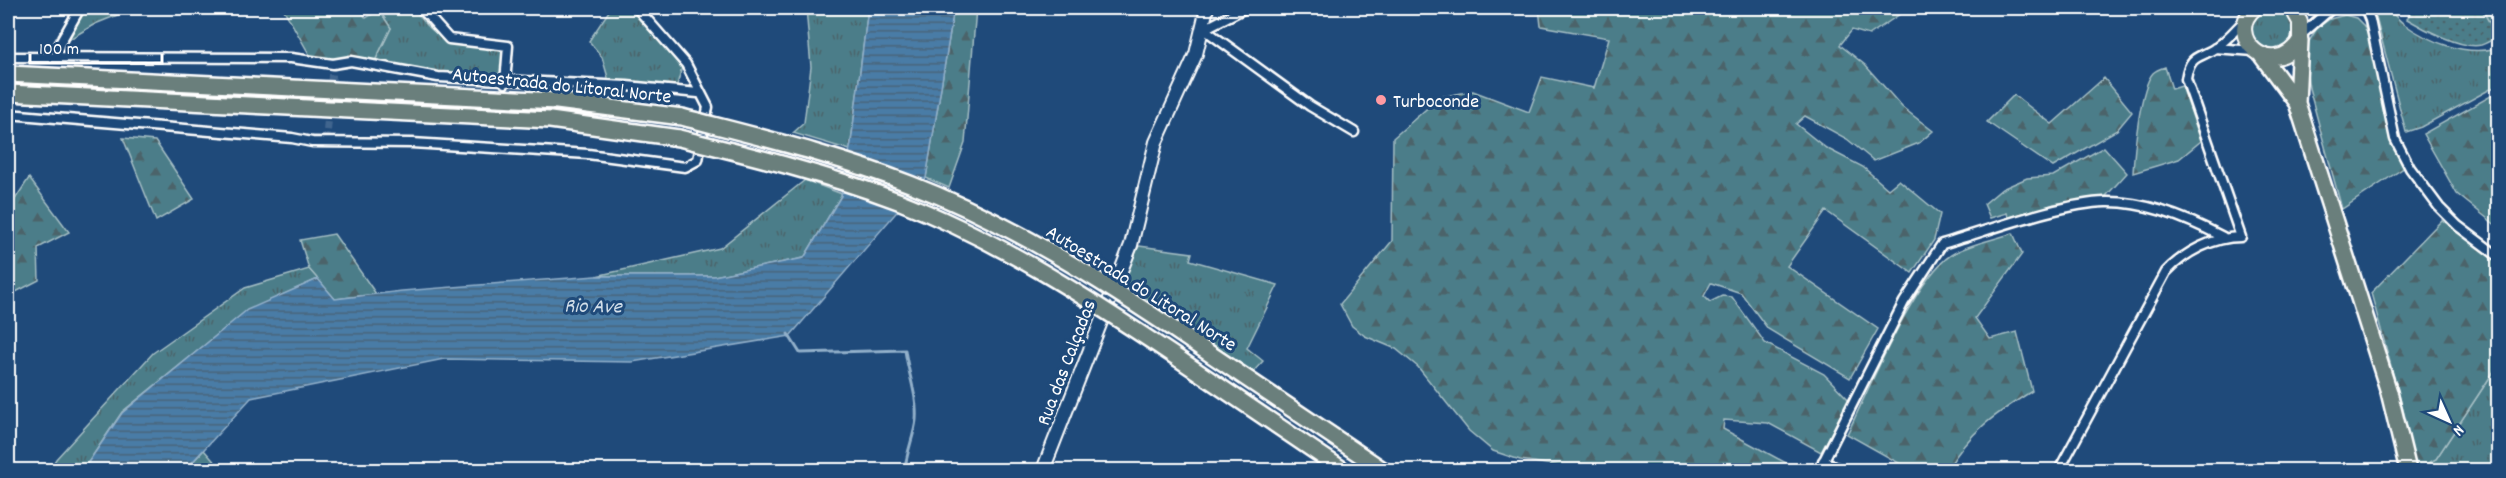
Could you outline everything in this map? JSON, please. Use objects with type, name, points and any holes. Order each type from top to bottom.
[{"type":"highway","points":[[2297,103],[2300,38]]},
{"type":"highway","points":[[2258,53],[2297,103],[2389,392],[2408,471]]},
{"type":"highway","name":"Autoestrada do Litoral Norte","points":[[8,74],[557,101],[682,117],[812,150],[911,184],[1003,226],[1091,274],[1383,471]]},
{"type":"highway","name":"Autoestrada do Litoral Norte","points":[[8,93],[550,120],[679,138],[801,167],[899,202],[993,244],[1077,291],[1344,471]]},
{"type":"main road","name":"Rua das Calçadas","points":[[1043,471],[1131,245],[1156,142],[1196,54],[1204,29],[1207,8]]},
{"type":"main road","points":[[2251,11],[2245,36],[2258,53],[2279,57],[2293,50],[2300,38],[2300,22],[2292,8]]},
{"type":"street","points":[[57,56],[59,45],[80,8]]},
{"type":"street","points":[[421,8],[449,39],[508,46],[506,83]]},
{"type":"street","points":[[8,114],[292,138],[312,142],[412,143],[588,154],[684,167],[698,159],[708,107],[686,64],[637,8]]},
{"type":"street","points":[[1245,8],[1204,29],[1310,106],[1354,132]]},
{"type":"street","points":[[2292,8],[2299,8]]},
{"type":"street","points":[[2305,8],[2332,8]]},
{"type":"street","points":[[2300,38],[2332,8]]},
{"type":"street","points":[[2365,8],[2370,20],[2395,139],[2410,168],[2439,207],[2458,226],[2499,256]]},
{"type":"street","points":[[2059,471],[2166,272],[2178,259],[2223,237],[2241,237],[2186,79],[2188,67],[2196,57],[2215,48],[2251,11]]},
{"type":"street","points":[[2215,48],[2258,53]]},
{"type":"street","points":[[8,57],[291,58],[333,64],[351,61],[417,74],[506,83],[627,86],[699,93]]},
{"type":"street","points":[[1819,471],[1904,302],[1942,244],[2059,211],[2105,202],[2133,204],[2196,223],[2223,237]]},
{"type":"street","points":[[1824,461],[1841,471]]},
{"type":"green space","points":[[2273,7],[2289,13],[2295,29],[2289,45],[2273,51],[2257,45],[2251,29],[2257,13]]},
{"type":"green space","points":[[83,8],[135,8],[95,24],[63,43],[79,20]]},
{"type":"green space","points":[[283,8],[359,8],[366,18],[379,10],[391,28],[374,63],[350,59],[312,59]]},
{"type":"green space","points":[[414,8],[432,30],[451,41],[500,48],[505,56],[503,76],[499,80],[444,76],[374,63],[391,28],[379,10]]},
{"type":"green space","points":[[611,8],[630,8],[663,41],[682,67],[677,85],[609,81],[602,57],[589,41]]},
{"type":"green space","points":[[806,8],[868,8],[850,150],[793,133],[804,123],[811,67]]},
{"type":"green space","points":[[954,8],[976,8],[965,143],[949,188],[926,178]]},
{"type":"green space","points":[[1539,8],[1900,8],[1906,10],[1869,35],[1852,30],[1840,45],[1865,65],[1902,107],[1933,131],[1919,143],[1874,161],[1847,139],[1805,116],[1796,124],[1826,148],[1863,167],[1888,189],[1899,180],[1940,214],[1934,240],[1912,273],[1826,211],[1787,266],[1878,329],[1850,378],[1768,329],[1741,293],[1711,283],[1704,296],[1710,302],[1722,296],[1732,297],[1765,343],[1824,374],[1849,400],[1821,452],[1768,423],[1724,420],[1723,429],[1799,470],[1632,470],[1626,467],[1566,467],[1520,460],[1493,451],[1469,431],[1418,367],[1396,349],[1365,336],[1352,326],[1340,304],[1392,241],[1393,138],[1440,97],[1473,91],[1529,112],[1542,77],[1594,88],[1609,38],[1541,26]]},
{"type":"green space","points":[[2382,8],[2424,36],[2447,46],[2470,50],[2493,49],[2498,63],[2498,85],[2421,127],[2406,132],[2375,14]]},
{"type":"green space","points":[[2413,8],[2481,8],[2498,37],[2473,46],[2454,41],[2407,19]]},
{"type":"green space","points":[[2481,8],[2498,8],[2498,37]]},
{"type":"green space","points":[[2345,15],[2356,18],[2364,26],[2371,43],[2391,145],[2405,167],[2342,209],[2309,88],[2305,61],[2308,43],[2317,28],[2330,19]]},
{"type":"green space","points":[[2165,67],[2172,89],[2182,86],[2201,141],[2179,159],[2133,173],[2138,121],[2148,80],[2153,73]]},
{"type":"green space","points":[[2104,78],[2132,112],[2117,130],[2053,167],[1987,122],[2014,95],[2052,124]]},
{"type":"green space","points":[[2498,92],[2498,227],[2457,194],[2423,134]]},
{"type":"green space","points":[[123,138],[155,141],[194,199],[156,221]]},
{"type":"green space","points":[[2104,147],[2127,173],[2106,196],[2054,204],[2009,220],[2007,213],[1990,218],[1984,204],[2002,189],[2027,178],[2053,176]]},
{"type":"green space","points":[[29,178],[69,232],[38,248],[39,280],[8,296],[8,210]]},
{"type":"green space","points":[[805,180],[842,194],[804,258],[714,276],[596,276],[720,248]]},
{"type":"green space","points":[[2442,220],[2498,262],[2498,365],[2436,459],[2415,470],[2406,421],[2371,293]]},
{"type":"green space","points":[[2013,233],[2022,254],[1975,318],[1990,339],[2017,332],[2032,391],[2006,408],[1974,434],[1947,470],[1904,470],[1906,467],[1847,434],[1907,311],[1937,268],[1958,251]]},
{"type":"green space","points":[[334,234],[376,294],[335,299],[309,269],[300,240]]},
{"type":"green space","points":[[1139,246],[1192,253],[1190,260],[1278,285],[1247,348],[1263,361],[1253,372],[1122,282]]},
{"type":"green space","points":[[309,269],[318,279],[247,311],[122,412],[83,470],[49,470],[56,459],[153,353],[245,288]]},
{"type":"green space","points":[[2498,365],[2498,470],[2415,470],[2436,459]]},
{"type":"green space","points":[[204,450],[218,466],[214,470],[185,470]]},
{"type":"water","name":"Rio Ave","points":[[868,8],[954,8],[926,178],[790,336],[632,362],[444,359],[251,398],[185,470],[83,470],[122,413],[247,310],[318,279],[335,299],[402,291],[596,276],[714,276],[804,258],[841,196],[851,143]]},
{"type":"waterway","points":[[788,334],[800,353],[905,350],[916,411],[905,470]]},
{"type":"tunnel","points":[[326,142],[333,64]]},
{"type":"place","name":"Turboconde","points":[[1381,100]]}]
